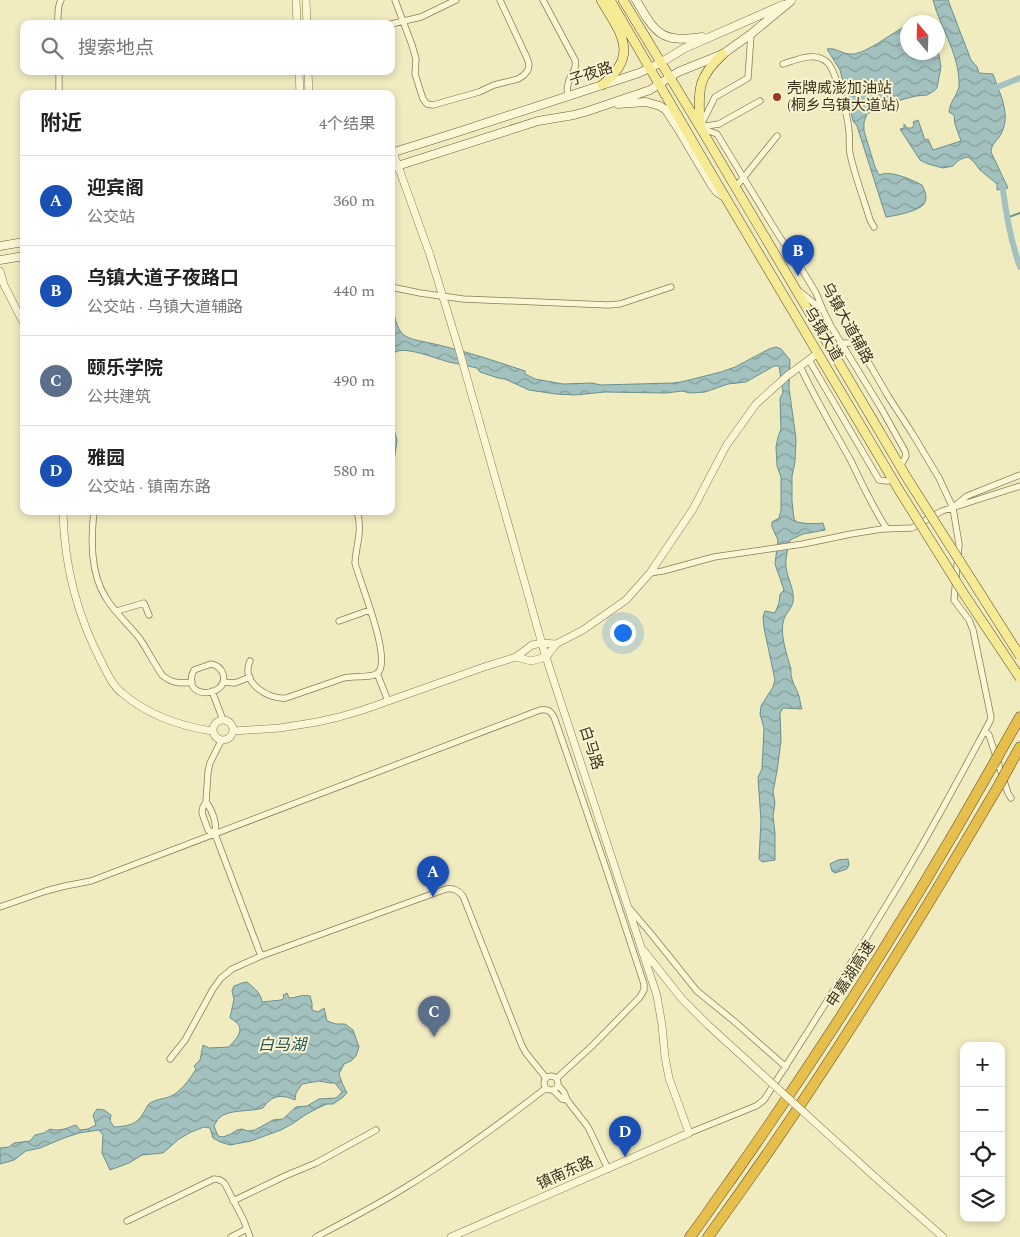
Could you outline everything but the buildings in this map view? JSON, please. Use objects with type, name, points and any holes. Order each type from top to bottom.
[{"type":"highway","name":"申嘉湖高速","points":[[690,1237],[788,1098],[871,970],[940,858],[1020,716]]},
{"type":"highway","name":"申嘉湖高速","points":[[708,1237],[816,1082],[895,959],[1020,747]]},
{"type":"main road","points":[[601,0],[620,32],[624,48],[622,63],[610,79],[602,85]]},
{"type":"main road","name":"乌镇大道","points":[[610,0],[899,490],[964,594],[1020,678]]},
{"type":"main road","name":"乌镇大道","points":[[623,0],[900,467],[1020,656]]},
{"type":"main road","points":[[636,0],[652,26],[662,34],[678,39],[712,36]]},
{"type":"main road","name":"子夜路","points":[[395,151],[471,128],[650,68],[685,48],[791,1]]},
{"type":"main road","points":[[700,127],[698,98],[703,79],[710,67],[723,54],[791,1]]},
{"type":"main road","points":[[395,167],[538,121],[574,115],[604,106],[650,90],[686,68],[723,54]]},
{"type":"main road","points":[[604,106],[646,102],[666,110],[717,192],[726,198]]},
{"type":"main road","points":[[740,222],[752,216]]},
{"type":"main road","points":[[3,246],[20,243]]},
{"type":"main road","points":[[4,260],[20,257]]},
{"type":"street","points":[[58,20],[59,3],[61,0]]},
{"type":"street","points":[[296,0],[297,20]]},
{"type":"street","points":[[306,0],[307,20]]},
{"type":"street","points":[[395,0],[416,59],[415,74],[423,99],[427,104],[433,106],[479,92],[494,84],[518,79],[528,70],[527,58],[500,0]]},
{"type":"street","points":[[395,23],[421,17],[456,0]]},
{"type":"street","points":[[543,0],[575,60],[575,69],[567,85],[568,96]]},
{"type":"street","points":[[700,127],[714,97],[748,78],[751,34]]},
{"type":"street","points":[[783,64],[812,56],[822,58],[828,62],[834,71],[848,119],[850,155],[874,228]]},
{"type":"street","points":[[59,75],[59,90]]},
{"type":"street","points":[[299,75],[300,90]]},
{"type":"street","points":[[308,75],[309,90]]},
{"type":"street","points":[[700,127],[719,124],[760,101]]},
{"type":"street","name":"乌镇大道辅路","points":[[700,127],[717,134],[816,293],[841,343],[905,451],[906,456],[900,467]]},
{"type":"street","points":[[735,188],[777,136]]},
{"type":"street","name":"白马路","points":[[395,167],[430,255],[458,346],[542,643],[657,996],[665,1057],[670,1078],[689,1133]]},
{"type":"street","points":[[0,271],[4,285],[20,316]]},
{"type":"street","points":[[395,288],[463,299],[608,305],[620,304],[671,287]]},
{"type":"street","points":[[794,288],[823,310]]},
{"type":"street","points":[[689,1133],[760,1104],[764,1100],[841,980],[908,870],[991,717],[974,634],[969,620],[956,604],[954,596],[959,544],[952,508],[939,478],[859,346],[854,343],[841,343]]},
{"type":"street","points":[[516,657],[531,661],[546,656],[556,644],[583,630],[626,600],[650,573],[693,509],[726,446],[756,404],[777,384],[818,353]]},
{"type":"street","points":[[808,360],[879,480],[893,480]]},
{"type":"street","points":[[799,367],[887,529]]},
{"type":"street","points":[[952,508],[967,496],[1020,475]]},
{"type":"street","points":[[650,573],[714,557],[803,544],[850,534],[912,528],[942,511],[1020,486]]},
{"type":"street","points":[[63,515],[67,559],[78,605],[90,638],[111,680],[120,692],[150,713],[174,722],[212,731]]},
{"type":"street","points":[[94,515],[92,544],[97,575],[105,596],[140,640],[167,680],[175,683],[192,682]]},
{"type":"street","points":[[250,661],[248,671],[250,677],[260,690],[278,698],[286,698],[352,676],[372,676],[377,674],[382,661],[379,638],[355,563],[360,532],[358,515]]},
{"type":"street","points":[[117,611],[144,603],[149,615]]},
{"type":"street","points":[[339,621],[370,610]]},
{"type":"street","points":[[233,731],[280,728],[317,722],[363,710],[484,666],[516,657],[532,645],[542,643],[556,644]]},
{"type":"street","points":[[211,664],[216,665],[220,669],[224,676],[223,682],[221,686],[205,694],[194,688],[192,676],[194,670],[211,664]]},
{"type":"street","points":[[377,674],[388,701]]},
{"type":"street","points":[[223,682],[235,682],[250,677]]},
{"type":"street","points":[[212,691],[223,720]]},
{"type":"street","points":[[0,908],[46,891],[91,881],[540,710],[551,712],[611,882],[644,984],[644,990],[634,1004],[553,1085],[422,1177],[316,1237]]},
{"type":"street","points":[[215,834],[208,830],[202,813],[206,802],[208,772],[212,758],[221,741],[228,739],[233,731],[231,724],[223,720],[214,724],[212,731],[215,737],[221,741]]},
{"type":"street","points":[[985,731],[989,735],[1008,793],[1012,798]]},
{"type":"street","points":[[206,802],[216,827],[215,834],[261,956]]},
{"type":"street","points":[[204,820],[213,817]]},
{"type":"street","points":[[170,1059],[185,1040],[207,998],[221,978],[238,966],[451,888],[460,892],[463,896],[522,1046],[546,1078],[544,1082],[553,1085]]},
{"type":"street","points":[[628,908],[697,992],[735,1022],[786,1067]]},
{"type":"street","points":[[641,947],[682,999],[708,1025],[942,1237]]},
{"type":"street","points":[[546,1078],[553,1076],[553,1085],[562,1099],[567,1100],[588,1127],[608,1169]]},
{"type":"street","points":[[234,1201],[316,1163],[376,1130]]},
{"type":"street","name":"镇南东路","points":[[451,1237],[689,1133]]},
{"type":"street","points":[[127,1220],[214,1179],[222,1180],[234,1201],[250,1237]]},
{"type":"street","points":[[231,1237],[247,1229]]},
{"type":"water","points":[[933,0],[948,0],[971,60],[979,73],[993,74],[1005,110],[1005,117],[1002,132],[992,146],[991,152],[1008,188],[997,190],[997,184],[968,157],[959,160],[953,166],[943,168],[920,160],[900,129],[904,128],[904,124],[907,128],[912,128],[913,122],[918,120],[925,140],[928,139],[933,150],[961,141],[954,115],[949,112],[959,87],[958,68],[945,32],[945,15],[938,15]]},
{"type":"water","points":[[900,29],[900,60],[940,60],[941,67],[937,88],[934,91],[927,95],[885,104],[867,114],[864,122],[864,131],[879,175],[895,174],[906,178],[922,185],[926,194],[926,199],[921,207],[906,213],[886,217],[857,126],[853,121],[840,70],[827,49],[854,54],[874,46]]},
{"type":"water","points":[[395,316],[399,328],[409,338],[463,351],[525,371],[525,374],[535,379],[563,384],[592,383],[601,385],[681,382],[735,367],[776,347],[781,349],[790,360],[789,388],[796,439],[792,476],[794,519],[797,522],[804,523],[823,523],[825,530],[803,534],[790,540],[786,557],[793,598],[784,619],[782,631],[792,678],[802,709],[783,708],[780,713],[781,741],[773,792],[775,803],[773,816],[775,860],[762,862],[759,859],[761,821],[758,777],[762,769],[764,728],[760,714],[761,706],[773,687],[775,680],[763,617],[765,611],[775,613],[780,594],[784,590],[775,564],[778,540],[772,527],[772,522],[779,518],[781,510],[781,477],[777,466],[776,447],[781,429],[780,398],[783,393],[779,366],[774,366],[746,382],[728,384],[705,392],[605,392],[575,395],[529,390],[505,379],[480,372],[477,368],[422,354],[395,352]]},
{"type":"water","points":[[395,433],[397,440],[395,454]]},
{"type":"water","points":[[848,859],[849,865],[847,869],[835,873],[832,871],[830,864],[838,860]]},
{"type":"water","name":"白马湖","points":[[247,982],[255,989],[262,1002],[281,1000],[284,998],[283,995],[287,993],[289,998],[304,995],[310,996],[312,1010],[318,1012],[324,1008],[327,1021],[345,1024],[353,1030],[359,1047],[356,1056],[344,1064],[339,1074],[347,1093],[342,1098],[333,1104],[327,1104],[318,1108],[281,1130],[251,1141],[230,1145],[213,1138],[210,1128],[204,1127],[179,1139],[163,1153],[142,1155],[129,1163],[110,1170],[102,1153],[103,1135],[99,1130],[79,1133],[40,1148],[26,1151],[14,1160],[0,1164],[0,1148],[9,1147],[14,1143],[30,1141],[35,1135],[50,1129],[60,1130],[76,1125],[80,1130],[88,1129],[96,1125],[93,1115],[97,1109],[104,1110],[111,1115],[110,1121],[114,1127],[128,1125],[138,1120],[150,1103],[169,1097],[177,1092],[196,1069],[194,1066],[200,1060],[203,1045],[209,1048],[229,1047],[236,1039],[240,1028],[230,1018],[234,999],[232,991],[234,986]],"holes":[[[319,1081],[335,1083],[342,1092],[336,1098],[319,1099],[307,1106],[296,1107],[283,1119],[273,1120],[255,1130],[248,1131],[242,1129],[223,1137],[218,1136],[214,1126],[223,1115],[263,1108],[270,1100],[281,1096],[295,1100],[296,1093],[302,1084]]]},
{"type":"waterway","points":[[990,90],[1020,78]]},
{"type":"waterway","points":[[1002,183],[1011,236],[1020,267]]},
{"type":"waterway","points":[[1006,218],[1020,213]]},
{"type":"place","name":"壳牌威澎加油站 (桐乡乌镇大道站)","points":[[777,97]]},
{"type":"place","name":"乌镇大道子夜路口","points":[[798,276]]},
{"type":"place","name":"迎宾阁","points":[[433,897]]},
{"type":"place","name":"颐乐学院","points":[[434,1037]]},
{"type":"place","name":"雅园","points":[[625,1157]]}]
